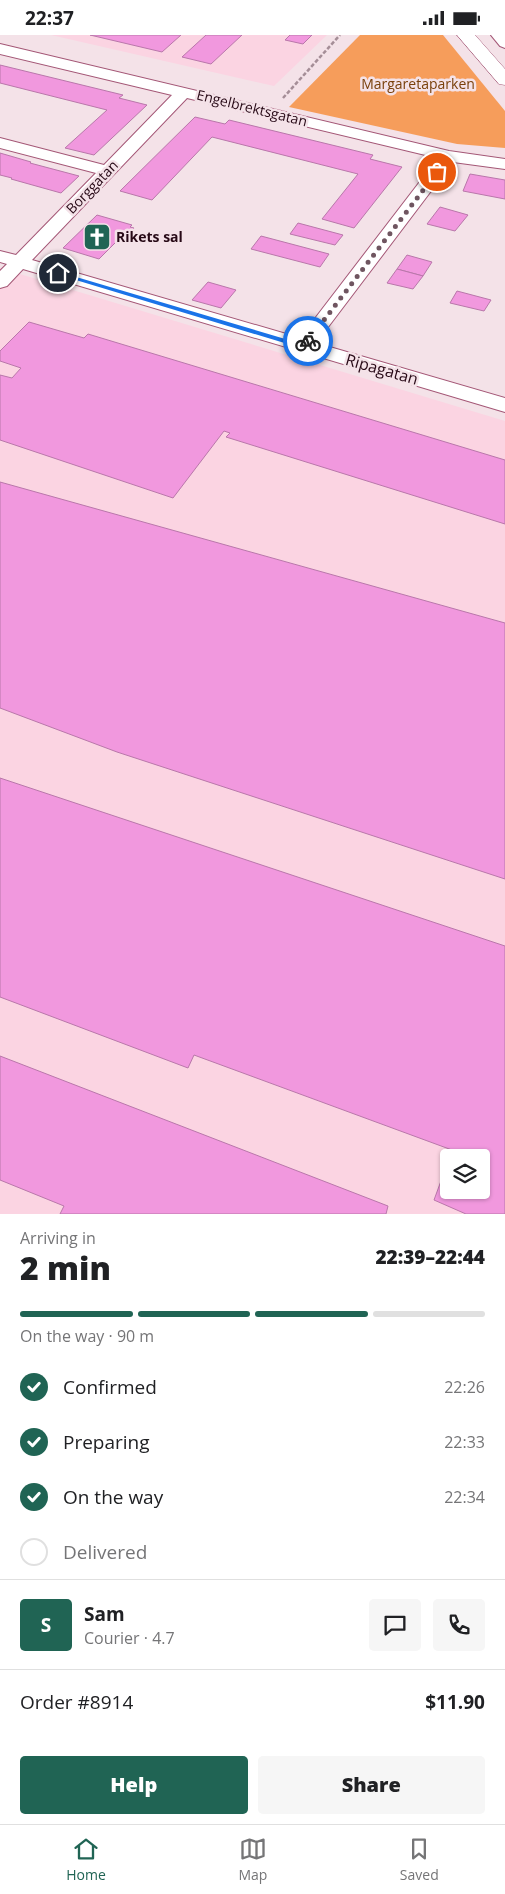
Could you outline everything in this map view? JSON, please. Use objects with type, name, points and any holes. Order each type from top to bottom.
[{"type":"main road","points":[[466,35],[505,80]]},
{"type":"main road","points":[[476,35],[505,67]]},
{"type":"street","points":[[498,35],[505,43]]},
{"type":"street","name":"Engelbrektsgatan","points":[[0,49],[449,156],[505,164]]},
{"type":"street","name":"Borggatan","points":[[0,282],[184,92]]},
{"type":"street","points":[[0,143],[108,171]]},
{"type":"street","points":[[304,347],[449,156]]},
{"type":"street","name":"Ripagatan","points":[[0,255],[304,347],[505,405]]},
{"type":"path","points":[[270,113],[340,35]]},
{"type":"shaded area","points":[[51,35],[327,35],[274,86]]},
{"type":"shaded area","points":[[0,268],[505,421],[505,1214],[0,1214]]},
{"type":"green space","name":"Margaretaparken","points":[[360,35],[443,35],[505,111],[505,148],[457,144],[289,107]]},
{"type":"building","points":[[90,35],[181,35],[162,52]]},
{"type":"building","points":[[206,35],[242,35],[211,64],[182,57]]},
{"type":"building","points":[[290,35],[312,35],[303,44],[285,40]]},
{"type":"building","points":[[0,65],[123,95],[119,98],[147,105],[94,155],[65,148],[107,110],[0,83]]},
{"type":"building","points":[[195,117],[225,124],[229,120],[373,155],[370,159],[402,167],[354,228],[322,219],[358,174],[212,137],[152,200],[120,191]]},
{"type":"building","points":[[0,153],[79,176],[61,193],[11,179],[0,175]]},
{"type":"building","points":[[470,174],[505,180],[505,199],[463,191]]},
{"type":"building","points":[[440,207],[468,215],[455,231],[427,224]]},
{"type":"building","name":"Rikets sal","points":[[97,215],[132,225],[130,227],[134,228],[125,238],[121,237],[99,259],[63,248]]},
{"type":"building","points":[[298,223],[343,235],[335,245],[290,234]]},
{"type":"building","points":[[261,236],[329,254],[320,267],[251,249]]},
{"type":"building","points":[[407,255],[432,262],[423,276],[397,269]]},
{"type":"building","points":[[397,269],[423,276],[413,289],[387,283]]},
{"type":"building","points":[[208,282],[236,290],[221,308],[192,300]]},
{"type":"building","points":[[457,291],[491,300],[484,311],[450,303]]},
{"type":"building","points":[[29,322],[84,338],[88,334],[505,460],[505,524],[226,437],[230,433],[224,431],[173,498],[0,440],[0,375],[12,378],[21,368],[0,361],[0,351]]},
{"type":"building","points":[[0,482],[505,623],[505,879],[117,752],[0,708]]},
{"type":"building","points":[[0,778],[505,946],[505,1214],[466,1214],[434,1200],[440,1184],[440,1199],[490,1199],[490,1149],[449,1149],[194,1055],[188,1068],[0,997]]},
{"type":"building","points":[[0,1056],[388,1206],[386,1214],[60,1214],[64,1206],[0,1180]]},
{"type":"way so far","points":[[308,341],[437,172]]},
{"type":"place","name":"Rikets sal","points":[[97,237]]},
{"type":"route","points":[[58,273],[304,347],[308,341]]}]
